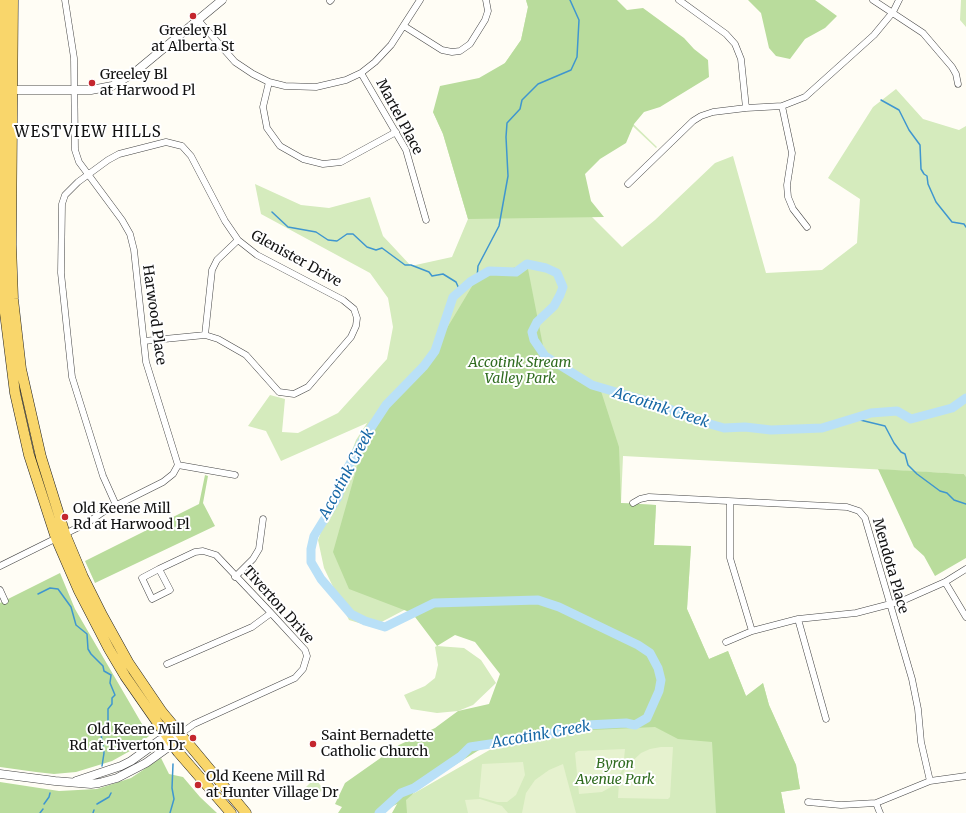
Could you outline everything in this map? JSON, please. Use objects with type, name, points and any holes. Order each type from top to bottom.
[{"type":"main road","points":[[3,0],[1,84],[2,272],[5,324],[20,417],[37,480],[61,536],[102,616],[133,668],[180,734],[246,813]]},
{"type":"main road","points":[[13,0],[12,274],[18,348],[34,430],[61,536],[79,591],[109,649],[125,676],[170,740],[231,813]]},
{"type":"street","name":"Harwood Place","points":[[65,0],[74,58],[74,150],[78,162],[122,220],[130,234],[134,250],[146,362],[178,465]]},
{"type":"street","points":[[1,95],[13,90],[100,89],[122,82],[222,0]]},
{"type":"street","points":[[198,20],[235,62],[253,74],[269,82],[294,87],[316,87],[338,83],[361,73],[384,54],[420,0]]},
{"type":"street","points":[[404,26],[442,50],[452,52],[460,51],[470,44],[485,20],[488,11],[486,0]]},
{"type":"street","points":[[679,0],[726,34],[735,44],[741,59],[746,108]]},
{"type":"street","points":[[873,0],[923,33],[952,68],[957,76],[958,84]]},
{"type":"street","points":[[628,184],[697,118],[713,112],[782,106],[798,101],[813,91],[874,35],[893,12],[899,0]]},
{"type":"street","name":"Martel Place","points":[[361,73],[396,132],[408,157],[426,220]]},
{"type":"street","points":[[269,82],[263,107],[266,128],[280,146],[303,159],[323,164],[341,162],[396,132]]},
{"type":"street","points":[[1,84],[13,90]]},
{"type":"street","points":[[782,106],[792,153],[787,185],[788,196],[793,209],[807,227]]},
{"type":"street","name":"Glenister Drive","points":[[116,505],[103,476],[74,389],[61,273],[63,199],[69,190],[88,174],[119,154],[157,143],[174,143],[187,150],[192,156],[225,221],[238,240],[257,254],[343,300],[354,309],[357,318],[356,326],[351,337],[308,387],[294,394],[284,394],[273,387],[251,360],[240,350],[218,339],[205,335],[144,341]]},
{"type":"street","points":[[205,335],[212,270],[217,260],[238,240]]},
{"type":"street","points":[[0,566],[61,536],[116,505],[168,479],[178,465],[235,475]]},
{"type":"street","name":"Mendota Place","points":[[633,503],[640,499],[649,498],[847,507],[857,509],[865,518],[914,689],[921,742],[930,781]]},
{"type":"street","points":[[730,502],[730,558],[752,631]]},
{"type":"street","points":[[236,577],[253,559],[259,549],[263,519]]},
{"type":"street","name":"Tiverton Drive","points":[[159,569],[170,590],[152,599],[142,578],[159,569],[195,552],[203,551],[216,555],[305,650],[307,656],[303,670],[295,678],[194,724],[180,734]]},
{"type":"street","points":[[726,642],[752,631],[798,619],[856,613],[889,605],[918,595],[945,582],[966,569]]},
{"type":"street","points":[[945,582],[966,617]]},
{"type":"street","points":[[0,590],[6,601]]},
{"type":"street","points":[[167,664],[252,627],[271,613]]},
{"type":"street","points":[[798,619],[826,719]]},
{"type":"street","points":[[0,774],[36,780],[74,781],[91,784],[117,778],[133,771],[167,748],[170,740],[180,734]]},
{"type":"street","points":[[808,802],[842,805],[876,803],[930,781],[966,776]]},
{"type":"street","points":[[876,803],[880,813]]},
{"type":"green space","name":"Accotink Stream Valley Park","points":[[526,0],[623,114],[657,147],[656,148],[621,115],[565,170],[587,212],[622,247],[655,220],[715,163],[733,156],[766,273],[822,270],[857,243],[860,199],[828,178],[873,107],[896,89],[923,119],[959,130],[966,126],[966,478],[964,474],[623,456],[621,503],[656,505],[654,545],[691,546],[687,609],[709,659],[728,651],[746,696],[753,694],[763,683],[769,705],[796,765],[800,789],[781,792],[785,813],[405,813],[404,799],[493,748],[508,734],[611,712],[410,607],[372,627],[349,620],[324,568],[318,540],[356,440],[367,423],[281,461],[266,431],[248,426],[270,395],[285,399],[282,432],[298,433],[338,413],[387,359],[393,327],[388,298],[370,273],[261,214],[255,184],[301,205],[329,208],[370,197],[383,236],[411,266],[452,257],[468,219],[443,134],[433,112],[476,97],[505,63],[521,40],[528,7]]},
{"type":"green space","points":[[526,0],[617,0],[627,10],[643,8],[684,38],[694,49],[708,60],[709,77],[660,107],[644,112],[634,124],[626,143],[600,159],[585,174],[591,201],[604,217],[468,219],[443,134],[433,112],[440,86],[479,78],[505,63],[521,40],[528,7]]},
{"type":"green space","points":[[748,0],[815,0],[837,16],[825,28],[805,39],[790,59],[776,56],[769,48],[761,13]]},
{"type":"green space","points":[[961,0],[966,0],[966,27],[960,20]]},
{"type":"green space","points":[[527,264],[545,356],[600,388],[619,447],[621,503],[656,505],[654,545],[691,546],[687,609],[709,659],[728,651],[746,696],[763,683],[769,705],[796,765],[800,789],[781,792],[785,813],[716,813],[712,742],[678,739],[655,727],[508,734],[487,745],[423,785],[406,800],[407,813],[392,813],[397,804],[379,813],[338,813],[342,807],[335,804],[345,783],[399,745],[435,728],[458,711],[489,704],[500,674],[475,642],[455,635],[437,646],[412,613],[349,589],[333,552],[366,435],[438,343],[477,278]]},
{"type":"green space","points":[[878,469],[964,474],[966,477],[966,558],[935,576],[924,556],[914,547]]},
{"type":"green space","points":[[205,475],[208,476],[203,503],[215,526],[95,583],[85,561],[199,504]]},
{"type":"green space","points":[[60,573],[75,609],[149,736],[130,751],[112,761],[76,772],[54,774],[0,767],[0,603]]},
{"type":"green space","points":[[435,647],[464,648],[481,660],[496,683],[473,705],[458,711],[437,713],[411,709],[404,695],[425,686],[435,678],[438,665]]},
{"type":"green space","points":[[673,747],[670,797],[668,799],[618,798],[619,783],[626,767],[641,753],[650,749]]},
{"type":"green space","name":"Byron Avenue Park","points":[[625,749],[623,769],[611,787],[602,792],[579,794],[575,753],[578,751]]},
{"type":"green space","points":[[161,758],[169,774],[183,777],[200,797],[217,813],[0,813],[0,782],[59,791],[97,789],[131,778]]},
{"type":"green space","points":[[523,762],[525,775],[516,795],[507,802],[497,802],[479,797],[482,764]]},
{"type":"green space","points":[[563,764],[576,813],[522,813],[526,793],[535,780],[549,770]]},
{"type":"green space","points":[[315,778],[323,789],[316,796],[306,787]]},
{"type":"green space","points":[[480,799],[502,806],[508,813],[468,813],[465,800]]},
{"type":"waterway","points":[[477,278],[478,266],[499,226],[508,176],[506,137],[507,123],[520,109],[522,100],[538,84],[571,70],[577,57],[579,20],[570,0]]},
{"type":"waterway","points":[[881,100],[899,110],[909,130],[920,145],[921,169],[927,176],[928,184],[936,202],[952,222],[964,224],[966,227]]},
{"type":"waterway","points":[[272,212],[288,227],[316,232],[328,240],[337,241],[347,234],[353,234],[367,247],[376,250],[382,248],[405,265],[411,265],[429,272],[432,276],[443,274],[456,282],[460,291]]},
{"type":"waterway","name":"Accotink Creek","points":[[379,813],[401,793],[414,788],[461,756],[470,747],[537,737],[587,725],[626,723],[635,725],[647,718],[659,691],[661,680],[658,668],[650,653],[638,645],[559,607],[538,600],[434,603],[385,627],[365,621],[351,614],[321,579],[311,562],[311,549],[314,536],[338,497],[346,471],[361,443],[386,405],[424,366],[435,351],[453,297],[470,282],[489,271],[516,272],[527,264],[546,268],[557,273],[563,287],[560,295],[554,306],[537,322],[532,332],[534,340],[545,356],[592,385],[657,404],[696,420],[724,428],[745,427],[771,430],[822,428],[871,413],[897,411],[911,419],[952,408],[966,398]]},
{"type":"waterway","points":[[852,418],[885,426],[894,443],[901,452],[905,454],[908,465],[917,474],[940,491],[947,493],[954,500],[966,504]]},
{"type":"waterway","points":[[38,594],[50,588],[58,589],[71,607],[76,625],[87,634],[88,649],[91,654],[103,666],[104,671],[111,675],[110,683],[115,695],[112,698],[112,704],[108,709],[108,730],[101,734],[104,753],[102,766]]},
{"type":"waterway","points":[[170,813],[174,799],[172,788],[173,764]]},
{"type":"waterway","points":[[44,804],[50,793]]},
{"type":"waterway","points":[[97,804],[109,797],[111,793]]},
{"type":"waterway","points":[[40,813],[43,809]]},
{"type":"place","name":"Greeley Bl at Alberta St","points":[[193,16]]},
{"type":"place","name":"Greeley Bl at Harwood Pl","points":[[92,83]]},
{"type":"place","name":"Old Keene Mill Rd at Harwood Pl","points":[[65,517]]},
{"type":"place","name":"Old Keene Mill Rd at Tiverton Dr","points":[[193,738]]},
{"type":"place","name":"Saint Bernadette Catholic Church","points":[[313,744]]},
{"type":"place","name":"Old Keene Mill Rd at Hunter Village Dr","points":[[198,785]]},
{"type":"district","name":"WESTVIEW HILLS","points":[[88,133]]}]
